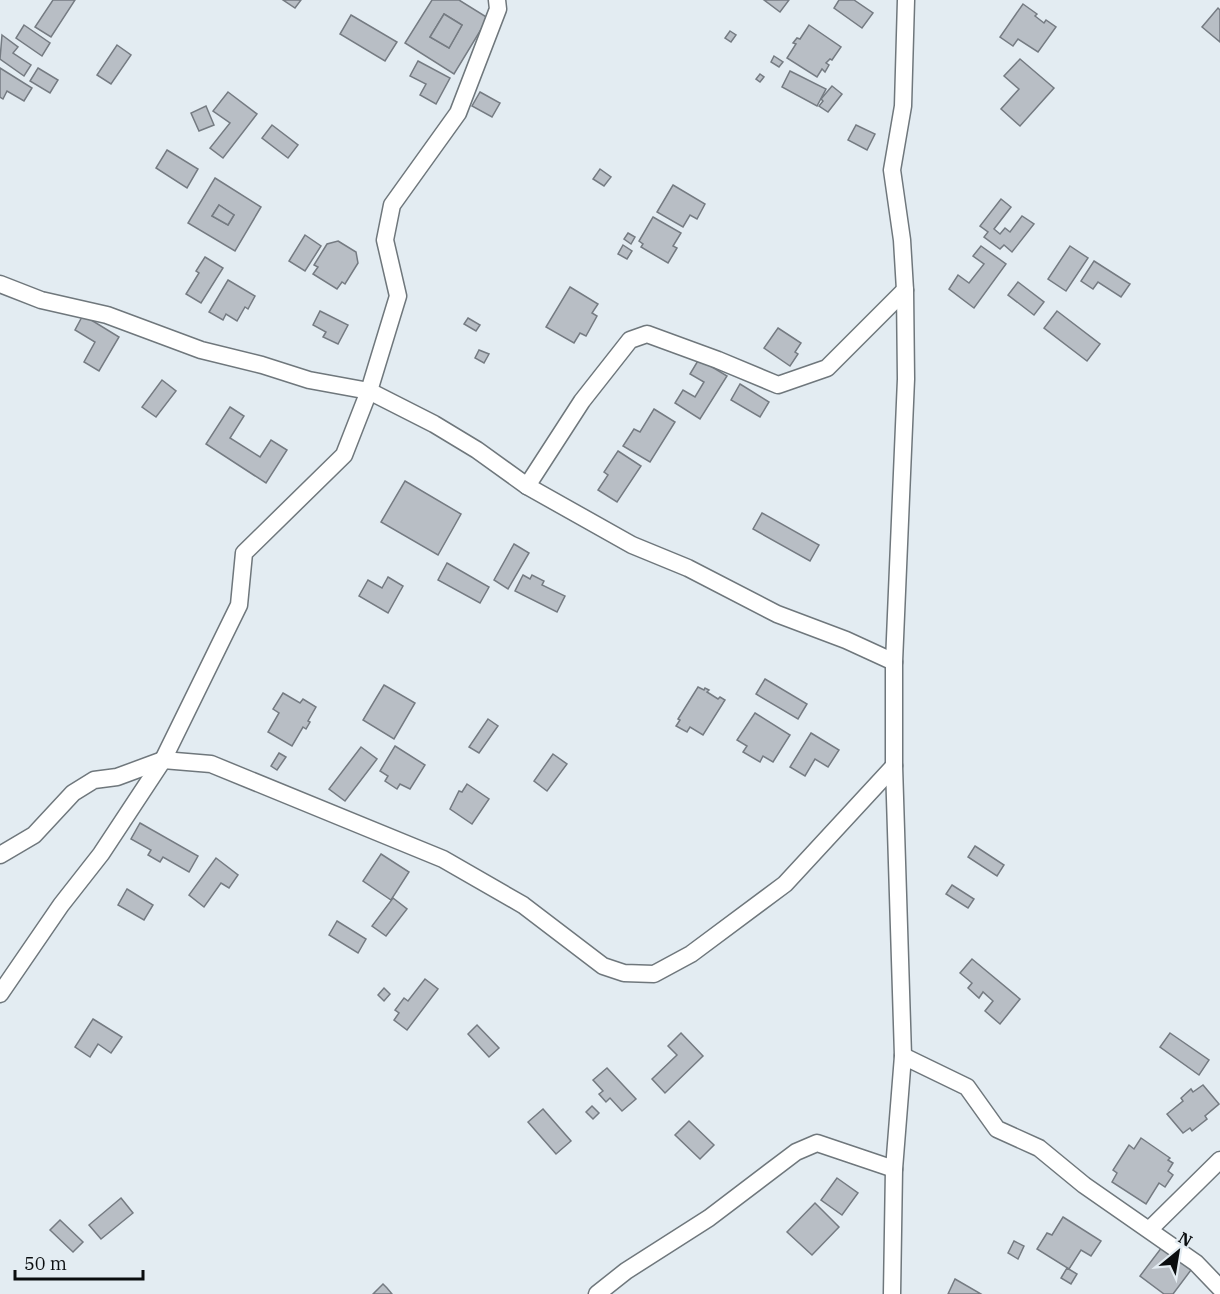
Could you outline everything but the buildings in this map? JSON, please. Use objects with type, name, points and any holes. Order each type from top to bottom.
[{"type":"street","points":[[0,994],[61,904],[101,854],[163,760],[239,605],[244,553],[344,455],[369,391],[398,296],[385,240],[392,205],[458,113],[498,9],[497,0]]},
{"type":"street","points":[[892,1294],[894,1169],[903,1056],[894,766],[894,662],[906,379],[903,240],[892,170],[903,106],[906,0]]},
{"type":"street","points":[[0,284],[41,300],[107,315],[201,350],[262,365],[309,380],[369,391],[434,424],[468,444],[527,486],[632,545],[688,568],[777,614],[846,639],[894,662]]},
{"type":"street","points":[[527,486],[582,401],[630,340],[647,334],[778,385],[827,368],[905,290]]},
{"type":"street","points":[[0,855],[34,835],[73,793],[94,780],[117,777],[163,760],[212,764],[443,860],[523,906],[603,966],[624,974],[654,974],[691,954],[785,884],[894,766]]},
{"type":"street","points":[[903,1056],[967,1087],[997,1129],[1039,1148],[1084,1185],[1196,1263],[1220,1288]]},
{"type":"street","points":[[597,1294],[626,1271],[709,1218],[795,1152],[817,1143],[894,1169]]},
{"type":"street","points":[[1150,1229],[1220,1160]]}]
